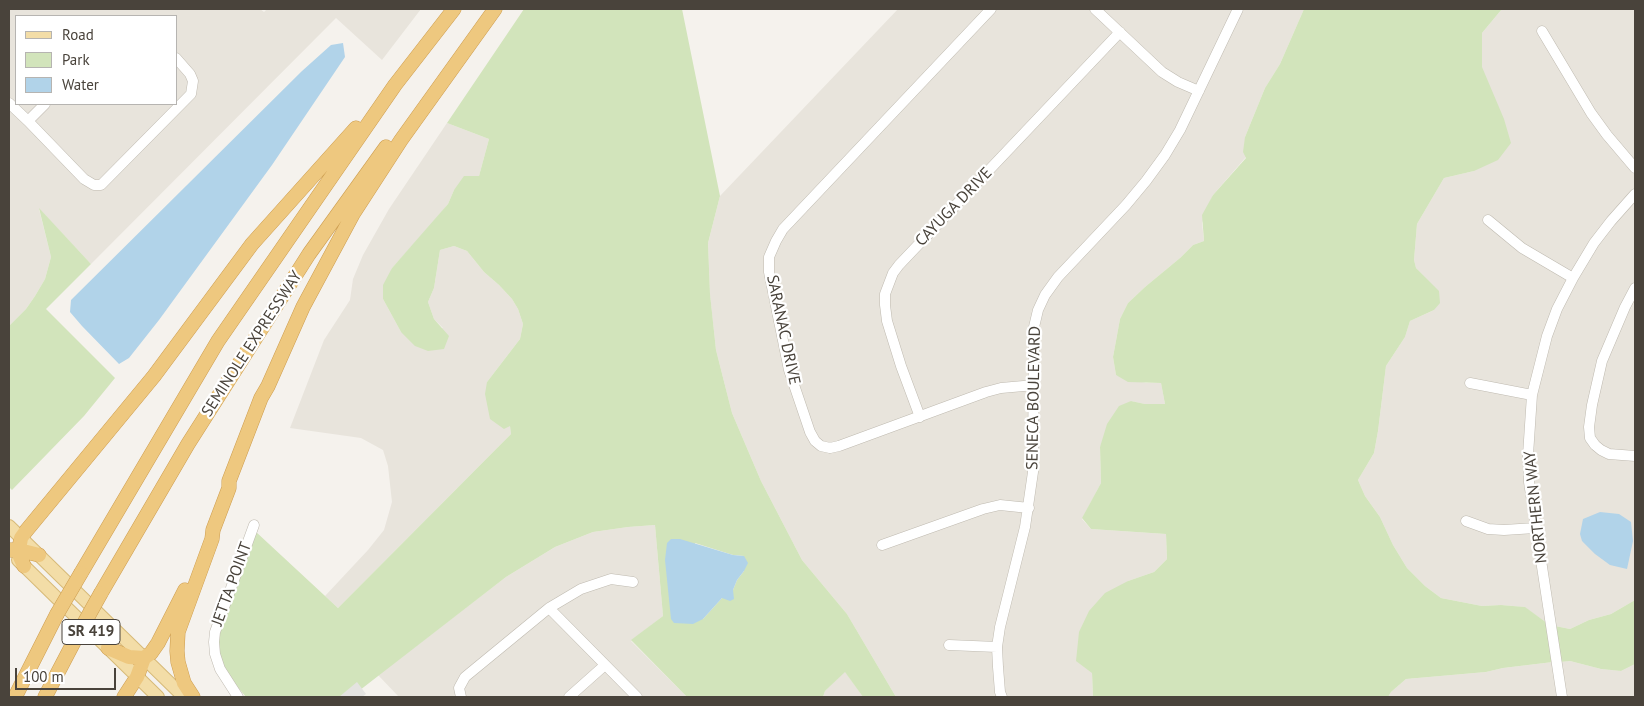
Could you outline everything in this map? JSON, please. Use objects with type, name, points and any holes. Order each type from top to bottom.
[{"type":"highway","name":"SEMINOLE EXPRESSWAY","points":[[15,697],[57,614],[218,341],[395,85],[454,9]]},
{"type":"highway","name":"SEMINOLE EXPRESSWAY","points":[[46,697],[101,593],[188,444],[309,254],[486,9]]},
{"type":"highway","points":[[124,697],[137,677],[144,658],[154,650],[183,595],[212,530],[228,488],[236,476],[265,400],[268,386],[303,306],[353,214],[401,140],[494,9]]},
{"type":"highway","points":[[15,547],[154,376],[252,244],[395,85]]},
{"type":"highway","points":[[193,697],[186,687],[179,669],[177,657],[178,639],[180,624],[212,539],[212,530]]},
{"type":"highway","points":[[15,547],[38,555]]},
{"type":"highway","points":[[15,547],[24,566]]},
{"type":"highway","points":[[108,648],[129,658],[144,658]]},
{"type":"main road","points":[[9,526],[15,547]]},
{"type":"main road","name":"SR 419","points":[[38,555],[144,658]]},
{"type":"main road","name":"SR 419","points":[[24,566],[158,697]]},
{"type":"main road","points":[[144,658],[184,697]]},
{"type":"street","name":"SARANAC DRIVE","points":[[992,9],[783,229],[769,257],[769,272],[789,370],[805,419],[815,441],[821,446],[830,448],[839,446],[986,392],[1001,388],[1035,385]]},
{"type":"street","points":[[1095,9],[1162,72],[1178,82],[1199,91]]},
{"type":"street","name":"SENECA BOULEVARD","points":[[1002,697],[999,683],[997,647],[1000,627],[1025,527],[1034,472],[1034,326],[1038,310],[1045,295],[1058,277],[1146,181],[1180,130],[1238,9]]},
{"type":"street","points":[[1542,31],[1591,113],[1635,168]]},
{"type":"street","name":"CAYUGA DRIVE","points":[[920,417],[887,321],[885,294],[892,273],[1120,32]]},
{"type":"street","points":[[9,103],[84,179],[94,185],[101,185],[190,94],[193,81],[190,74],[178,60]]},
{"type":"street","points":[[28,121],[44,105]]},
{"type":"street","name":"NORTHERN WAY","points":[[1562,697],[1529,482],[1528,455],[1532,395],[1547,336],[1557,309],[1594,243],[1635,194]]},
{"type":"street","points":[[1488,220],[1522,248],[1573,278]]},
{"type":"street","points":[[1635,288],[1618,321],[1602,361],[1589,427],[1590,438],[1601,450],[1610,454],[1635,456]]},
{"type":"street","points":[[1470,383],[1532,395]]},
{"type":"street","points":[[882,545],[983,508],[1000,505],[1029,508]]},
{"type":"street","points":[[1466,521],[1488,529],[1535,528]]},
{"type":"street","name":"JETTA POINT","points":[[238,697],[220,669],[215,654],[214,632],[254,525]]},
{"type":"street","points":[[461,697],[459,688],[465,677],[549,608],[582,589],[611,579],[633,582]]},
{"type":"street","points":[[549,608],[637,697]]},
{"type":"street","points":[[949,645],[997,647]]},
{"type":"street","points":[[569,697],[605,665]]},
{"type":"shaded area","points":[[9,9],[260,9],[264,12],[267,9],[421,9],[382,60],[336,18],[91,264],[39,209],[51,257],[45,279],[35,296],[26,309],[9,326],[9,108],[91,188],[186,105],[192,71],[178,54],[178,15],[15,15],[15,104],[9,98]]},
{"type":"shaded area","points":[[898,9],[987,9],[781,226],[766,256],[785,371],[819,449],[987,395],[1031,389],[1031,437],[1026,504],[1001,501],[878,543],[880,550],[984,512],[1000,509],[1024,511],[994,643],[946,641],[945,648],[994,651],[998,697],[896,697],[847,614],[802,560],[761,481],[732,413],[716,350],[710,295],[708,243],[720,196]]},
{"type":"shaded area","points":[[996,9],[1090,9],[1114,33],[896,263],[882,294],[915,415],[830,444],[823,443],[813,430],[792,368],[773,271],[773,257],[786,231]]},
{"type":"shaded area","points":[[1101,9],[1234,9],[1197,86],[1165,69]]},
{"type":"shaded area","points":[[1242,9],[1304,9],[1280,64],[1265,88],[1245,137],[1246,157],[1213,195],[1202,223],[1204,241],[1193,245],[1145,287],[1128,303],[1120,319],[1113,357],[1116,375],[1146,383],[1161,383],[1165,404],[1145,404],[1131,401],[1100,447],[1101,483],[1082,519],[1091,529],[1166,534],[1167,559],[1154,572],[1128,581],[1092,673],[1093,697],[1007,697],[1004,690],[1001,647],[1037,472],[1038,326],[1041,311],[1061,279],[1149,183]]},
{"type":"shaded area","points":[[1502,9],[1635,9],[1635,162],[1594,111],[1543,26],[1537,31],[1588,116],[1619,157],[1635,174],[1635,190],[1572,273],[1524,245],[1488,215],[1483,221],[1519,252],[1568,280],[1529,390],[1468,379],[1465,386],[1528,398],[1531,525],[1489,525],[1465,516],[1461,523],[1487,533],[1532,532],[1547,623],[1524,607],[1482,606],[1441,598],[1425,586],[1407,568],[1393,545],[1380,517],[1365,496],[1358,480],[1374,453],[1386,366],[1405,337],[1410,321],[1434,310],[1438,291],[1416,268],[1414,260],[1417,224],[1444,178],[1474,171],[1482,67],[1482,33]]},
{"type":"shaded area","points":[[1119,37],[1194,93],[1177,129],[1144,179],[1042,294],[1031,382],[922,412],[904,365],[891,320],[889,294],[896,275]]},
{"type":"shaded area","points":[[178,67],[189,82],[187,92],[178,103]]},
{"type":"shaded area","points":[[16,105],[39,105],[28,116]]},
{"type":"shaded area","points":[[48,105],[176,105],[100,181],[95,181],[87,176],[33,121]]},
{"type":"shaded area","points":[[447,123],[489,139],[479,176],[454,190],[448,204],[433,223],[392,268],[383,299],[401,332],[443,328],[434,319],[428,302],[434,288],[440,250],[454,246],[467,251],[484,272],[512,299],[523,324],[520,339],[487,382],[510,426],[511,434],[338,608],[325,596],[384,530],[392,502],[388,466],[383,450],[361,438],[290,428],[324,340],[350,300],[353,279],[363,255],[389,209]]},
{"type":"shaded area","points":[[1635,199],[1635,282],[1621,306],[1587,440],[1635,460],[1635,600],[1611,614],[1589,620],[1570,629],[1555,626],[1533,481],[1532,454],[1536,395],[1551,336],[1561,310],[1597,245]]},
{"type":"shaded area","points":[[1635,295],[1635,452],[1611,450],[1603,447],[1593,436],[1592,426],[1606,362]]},
{"type":"shaded area","points":[[655,525],[663,616],[631,641],[687,697],[643,697],[555,609],[583,593],[611,583],[635,586],[637,579],[612,576],[581,586],[463,675],[457,697],[399,697],[378,675],[506,577],[555,547],[593,532]]},
{"type":"shaded area","points":[[548,613],[599,665],[564,697],[466,697],[463,688],[468,680]]},
{"type":"shaded area","points":[[1570,661],[1601,669],[1621,671],[1635,664],[1635,697],[1565,697],[1560,662]]},
{"type":"shaded area","points":[[1553,662],[1558,697],[1388,697],[1406,679],[1486,672]]},
{"type":"shaded area","points":[[604,670],[632,697],[574,697]]},
{"type":"shaded area","points":[[845,671],[863,697],[823,697],[825,691]]},
{"type":"shaded area","points":[[357,682],[366,694],[362,697],[339,697]]},
{"type":"green space","points":[[524,9],[682,9],[720,196],[708,243],[710,294],[716,350],[732,413],[761,481],[802,560],[847,614],[896,697],[863,697],[845,672],[825,691],[823,697],[687,697],[631,640],[663,616],[655,525],[593,532],[555,547],[506,577],[351,697],[246,697],[230,678],[218,653],[218,633],[255,531],[338,608],[511,434],[510,426],[504,429],[490,419],[485,394],[487,382],[520,339],[523,324],[512,299],[484,272],[467,251],[454,246],[440,250],[434,288],[428,302],[434,319],[449,336],[444,349],[428,351],[415,346],[401,332],[383,299],[383,285],[392,268],[448,204],[454,190],[464,176],[479,176],[489,139],[447,123]],"holes":[[[695,543],[733,555],[744,556],[744,571],[737,580],[733,590],[722,598],[703,619]]]},
{"type":"green space","points":[[1304,9],[1502,9],[1482,33],[1482,67],[1504,119],[1511,143],[1498,160],[1474,171],[1444,178],[1417,224],[1414,260],[1416,268],[1439,291],[1440,303],[1434,310],[1410,321],[1405,337],[1386,366],[1374,453],[1358,480],[1365,496],[1380,517],[1393,545],[1407,568],[1425,586],[1441,598],[1482,606],[1525,607],[1547,623],[1553,662],[1486,672],[1406,679],[1388,697],[1093,697],[1092,673],[1076,661],[1079,632],[1089,611],[1105,593],[1128,581],[1154,572],[1167,559],[1166,534],[1091,529],[1082,518],[1101,483],[1100,447],[1107,424],[1119,406],[1131,401],[1145,404],[1165,404],[1161,383],[1128,382],[1116,375],[1113,357],[1120,319],[1128,303],[1145,287],[1193,245],[1204,241],[1202,215],[1213,195],[1246,158],[1243,152],[1245,137],[1265,88],[1280,64]]},
{"type":"green space","points":[[39,208],[91,264],[46,309],[115,378],[84,416],[12,490],[9,487],[9,326],[26,309],[35,296],[45,279],[51,257]]},
{"type":"green space","points":[[1635,600],[1635,664],[1621,671],[1601,669],[1570,661],[1560,662],[1555,626],[1570,629],[1589,620],[1611,614]]},
{"type":"water","points":[[343,43],[345,57],[272,165],[159,320],[129,358],[119,364],[70,312],[71,300],[302,71],[331,45]]},
{"type":"water","points":[[1600,512],[1619,514],[1631,522],[1633,541],[1627,569],[1610,565],[1582,541],[1580,534],[1583,519]]},
{"type":"water","points":[[671,539],[680,539],[733,555],[744,556],[748,563],[733,590],[734,599],[730,601],[722,598],[703,619],[693,624],[674,623],[671,619],[665,560],[667,543]]}]
